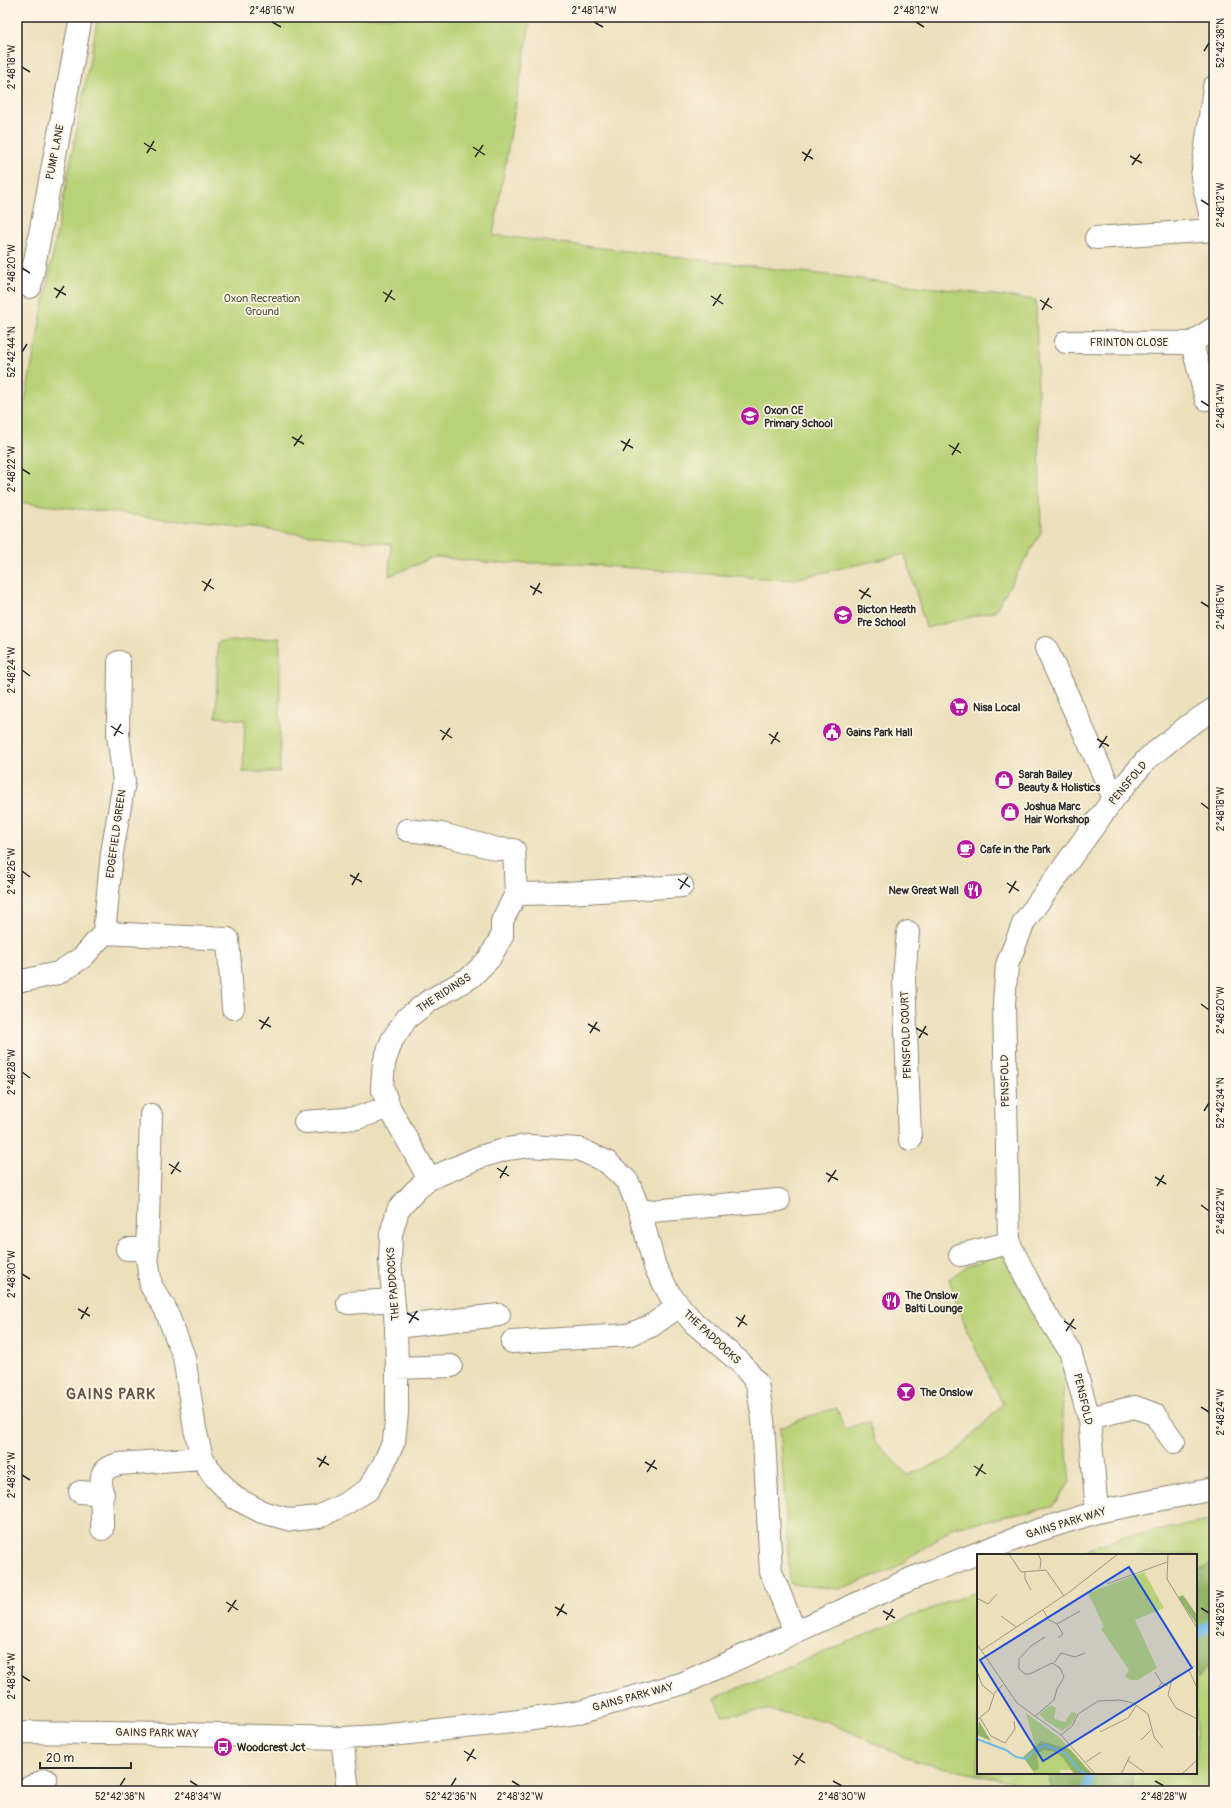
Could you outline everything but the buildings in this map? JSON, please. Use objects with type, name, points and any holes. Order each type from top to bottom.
[{"type":"street","name":"PUMP LANE","points":[[30,287],[81,17]]},
{"type":"street","points":[[1096,238],[1214,230],[1202,177],[1214,87]]},
{"type":"street","points":[[1206,398],[1192,343],[1214,328]]},
{"type":"street","name":"FRINTON CLOSE","points":[[1066,342],[1192,343]]},
{"type":"street","points":[[1046,648],[1114,798]]},
{"type":"street","name":"EDGEFIELD GREEN","points":[[104,933],[112,853],[124,782],[118,734],[119,662]]},
{"type":"street","name":"PENSFOLD","points":[[1097,1512],[1089,1418],[1084,1394],[1070,1351],[1040,1305],[1009,1243],[1004,1003],[1007,965],[1024,922],[1114,798],[1147,759],[1188,726],[1214,709]]},
{"type":"street","points":[[407,830],[441,834],[497,849],[514,850],[516,894],[567,893],[682,886]]},
{"type":"street","name":"THE RIDINGS","points":[[429,1179],[389,1107],[382,1087],[384,1063],[392,1040],[407,1018],[429,1001],[471,977],[489,960],[502,936],[502,921],[516,894]]},
{"type":"street","name":"PENSFOLD COURT","points":[[908,932],[904,976],[910,1138]]},
{"type":"street","points":[[17,980],[27,980],[58,973],[83,957],[104,933],[228,939],[233,1008]]},
{"type":"street","points":[[305,1122],[357,1118],[389,1107]]},
{"type":"street","name":"THE PADDOCKS","points":[[152,1115],[138,1249],[151,1286],[165,1308],[184,1357],[195,1429],[202,1458],[214,1476],[235,1498],[262,1512],[291,1520],[318,1517],[343,1505],[368,1490],[383,1465],[394,1441],[397,1413],[397,1368],[396,1327],[390,1262],[391,1234],[398,1210],[415,1191],[429,1179],[480,1157],[507,1149],[529,1146],[579,1148],[607,1162],[628,1182],[640,1212],[655,1266],[670,1295],[694,1323],[741,1363],[757,1383],[763,1419],[771,1572],[795,1632]]},
{"type":"street","points":[[640,1212],[779,1200]]},
{"type":"street","points":[[960,1255],[1009,1243]]},
{"type":"street","points":[[348,1303],[393,1300]]},
{"type":"street","points":[[512,1342],[628,1336],[652,1326],[679,1306]]},
{"type":"street","points":[[396,1327],[499,1315]]},
{"type":"street","points":[[397,1368],[451,1366]]},
{"type":"street","points":[[1089,1418],[1135,1407],[1154,1414],[1174,1442]]},
{"type":"street","points":[[102,1529],[103,1473],[108,1467],[119,1464],[202,1458]]},
{"type":"street","name":"GAINS PARK WAY","points":[[977,1554],[1036,1532],[1097,1512],[1214,1489]]},
{"type":"street","points":[[80,1492],[103,1494]]},
{"type":"street","name":"GAINS PARK WAY","points":[[17,1732],[342,1738],[382,1736],[488,1725],[576,1713],[684,1683],[913,1578],[977,1554]]},
{"type":"street","points":[[342,1738],[348,1791]]},
{"type":"street","points":[[22,1791],[46,1780]]},
{"type":"green space","name":"Oxon Recreation Ground","points":[[98,17],[531,17],[493,235],[1036,300],[1041,533],[995,611],[926,628],[905,554],[789,580],[566,563],[495,563],[435,557],[389,576],[391,544],[17,502],[17,443]]},
{"type":"green space","points":[[280,638],[280,772],[243,772],[245,720],[216,717],[218,642]]},
{"type":"green space","points":[[1001,1253],[1023,1295],[1065,1358],[1062,1414],[1070,1482],[1053,1507],[954,1527],[894,1569],[839,1589],[790,1584],[780,1428],[812,1415],[837,1408],[844,1429],[869,1421],[875,1442],[908,1475],[950,1458],[1003,1404],[967,1331],[949,1279],[966,1267]]},
{"type":"green space","points":[[1214,1520],[1214,1563],[1197,1570],[1197,1554],[1077,1554],[1122,1537]]},
{"type":"green space","points":[[1214,1563],[1214,1660],[1197,1679],[1197,1570]]},
{"type":"green space","points":[[977,1591],[977,1774],[1049,1774],[1051,1791],[914,1761],[826,1721],[768,1710],[722,1715],[715,1698],[901,1620]]},
{"type":"green space","points":[[1214,1660],[1214,1791],[1133,1791],[1132,1774],[1197,1774],[1197,1679]]},
{"type":"green space","points":[[1049,1774],[1132,1774],[1133,1791],[1051,1791]]},
{"type":"waterway","points":[[1197,1634],[1214,1621]]},
{"type":"waterway","points":[[1086,1791],[1090,1774]]},
{"type":"place","name":"Oxon CE Primary School","points":[[750,416]]},
{"type":"place","name":"Bicton Heath Pre School","points":[[843,615]]},
{"type":"place","name":"Nisa Local","points":[[959,707]]},
{"type":"place","name":"Gains Park Hall","points":[[832,732]]},
{"type":"place","name":"Sarah Bailey Beauty & Holistics","points":[[1004,780]]},
{"type":"place","name":"Joshua Marc Hair Workshop","points":[[1010,812]]},
{"type":"place","name":"Cafe in the Park","points":[[966,849]]},
{"type":"place","name":"New Great Wall","points":[[973,890]]},
{"type":"place","name":"The Onslow Balti Lounge","points":[[891,1301]]},
{"type":"place","name":"The Onslow","points":[[906,1392]]},
{"type":"place","name":"Woodcrest Jct","points":[[223,1747]]},
{"type":"district","name":"GAINS PARK","points":[[111,1394]]}]
